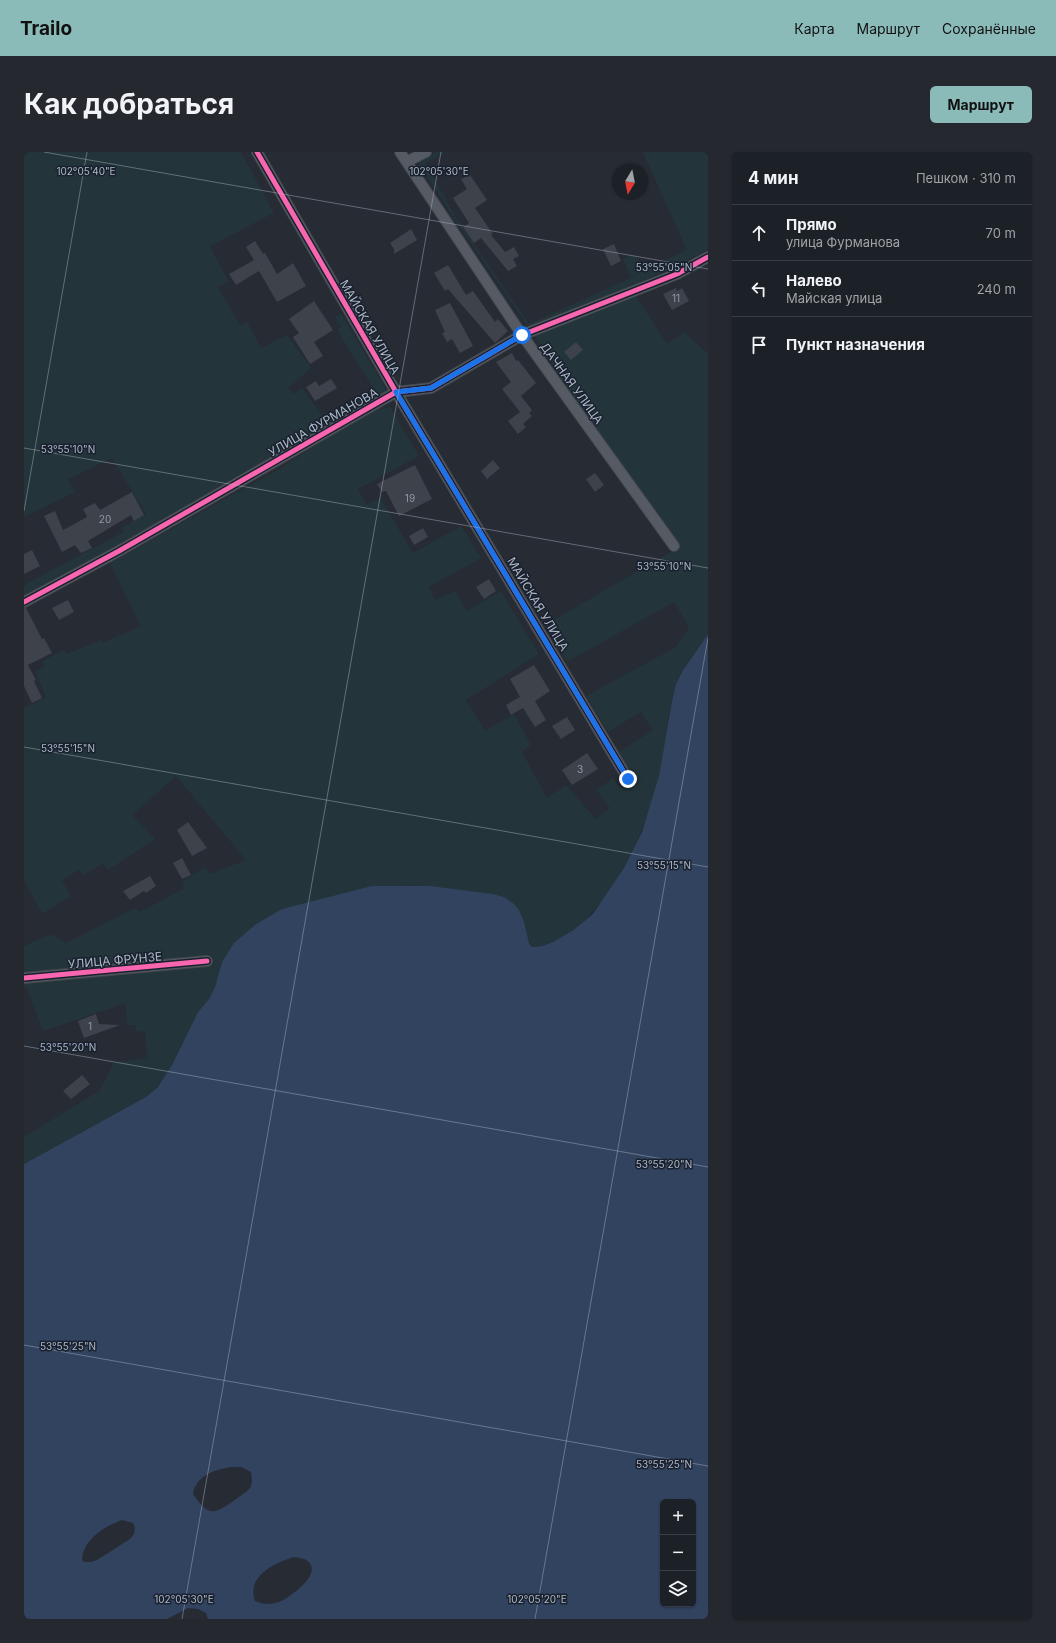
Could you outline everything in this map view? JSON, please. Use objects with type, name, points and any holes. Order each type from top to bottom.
[{"type":"street","name":"МАЙСКАЯ УЛИЦА","points":[[257,152],[396,392],[628,779]]},
{"type":"street","name":"ДАЧНАЯ УЛИЦА","points":[[400,152],[408,161],[522,335],[674,546]]},
{"type":"street","points":[[408,161],[426,152]]},
{"type":"street","name":"УЛИЦА ФУРМАНОВА","points":[[24,602],[119,551],[396,392],[431,388],[522,335],[677,274],[708,257]]},
{"type":"street","name":"УЛИЦА ФРУНЗЕ","points":[[24,978],[207,961]]},
{"type":"shaded area","points":[[24,152],[241,152],[274,213],[210,246],[228,281],[218,288],[240,325],[247,322],[261,348],[287,335],[311,368],[288,388],[293,394],[302,388],[323,417],[375,391],[337,330],[341,327],[334,317],[341,313],[387,391],[101,555],[24,595],[24,585],[123,532],[121,528],[146,514],[112,458],[68,479],[75,492],[24,517]]},
{"type":"shaded area","points":[[437,152],[445,152],[426,163],[455,216],[529,324],[631,278],[623,259],[635,254],[644,270],[687,250],[643,152],[708,152],[708,249],[640,282],[530,326],[527,325],[454,218],[418,162]]},
{"type":"shaded area","points":[[636,296],[667,344],[684,332],[708,354],[708,634],[686,665],[676,685],[670,708],[659,777],[637,842],[626,864],[599,905],[584,921],[560,939],[552,944],[538,948],[531,945],[516,907],[506,898],[493,894],[409,885],[222,962],[215,988],[209,999],[198,1012],[172,1065],[158,1087],[146,1097],[24,1164],[24,1137],[99,1091],[114,1063],[147,1058],[145,1032],[136,1031],[136,1025],[127,1025],[126,1003],[43,1031],[27,988],[24,987],[24,946],[51,934],[66,943],[135,908],[140,912],[185,888],[182,882],[205,867],[210,874],[246,860],[176,776],[132,815],[155,839],[108,870],[103,863],[84,875],[79,870],[62,880],[71,896],[42,914],[24,880],[24,708],[46,697],[35,672],[45,666],[42,661],[64,650],[67,654],[101,640],[102,643],[141,626],[110,563],[279,469],[370,411],[390,407],[419,456],[358,489],[366,504],[381,499],[413,553],[461,526],[481,558],[429,587],[435,600],[455,591],[467,611],[501,591],[539,654],[466,700],[485,731],[514,714],[531,745],[522,752],[547,798],[566,785],[596,819],[610,808],[596,790],[613,778],[620,788],[633,778],[619,752],[653,730],[641,712],[608,732],[586,696],[676,647],[689,627],[674,602],[567,662],[545,625],[681,546],[559,376],[534,335]]},
{"type":"water","points":[[708,634],[708,1619],[208,1619],[206,1613],[198,1609],[188,1608],[167,1619],[24,1619],[24,1164],[146,1097],[158,1087],[172,1065],[198,1012],[209,999],[215,987],[222,962],[234,943],[255,925],[282,909],[372,886],[430,886],[493,894],[504,897],[513,903],[519,910],[524,922],[529,943],[532,947],[543,946],[553,942],[572,931],[593,914],[624,868],[642,832],[659,776],[676,684],[683,670]],"holes":[[[231,1467],[241,1467],[251,1472],[251,1487],[223,1508],[213,1511],[208,1510],[193,1494],[198,1482],[207,1474]],[[122,1520],[133,1523],[135,1528],[134,1534],[130,1539],[97,1560],[84,1562],[82,1559],[84,1552],[91,1539],[102,1530]],[[294,1557],[306,1560],[311,1565],[312,1571],[304,1584],[284,1600],[279,1602],[267,1604],[255,1601],[253,1592],[258,1578],[271,1567]]]},
{"type":"building","points":[[470,175],[487,200],[475,208],[493,234],[491,235],[505,252],[514,247],[519,256],[513,259],[517,266],[508,271],[481,238],[474,243],[463,227],[469,223],[453,198],[467,189],[461,179]]},
{"type":"building","points":[[411,229],[417,240],[394,254],[394,249],[390,243]]},
{"type":"building","points":[[255,241],[263,254],[265,253],[277,274],[293,263],[306,286],[277,302],[259,271],[236,285],[229,274],[254,260],[246,247]]},
{"type":"building","points":[[614,244],[621,261],[611,266],[603,249]]},
{"type":"building","points":[[448,265],[466,295],[473,291],[495,322],[498,319],[508,331],[495,343],[448,289],[445,291],[434,273]]},
{"type":"building","points":[[676,288],[677,291],[682,288],[689,301],[672,310],[663,294]]},
{"type":"building","points":[[314,301],[333,330],[314,342],[323,356],[310,364],[293,337],[299,333],[289,319]]},
{"type":"building","points":[[450,303],[473,346],[460,353],[452,339],[447,342],[442,333],[445,332],[435,310]]},
{"type":"building","points":[[576,342],[583,350],[571,360],[564,352]]},
{"type":"building","points":[[512,353],[516,361],[518,360],[536,383],[521,396],[532,410],[529,413],[532,416],[523,424],[526,427],[518,434],[508,421],[520,412],[502,389],[511,382],[496,362]]},
{"type":"building","points":[[331,379],[337,388],[315,401],[306,387],[316,381],[319,386]]},
{"type":"building","points":[[493,460],[500,468],[487,479],[481,471]]},
{"type":"building","points":[[415,465],[432,499],[399,516],[386,491],[382,492],[377,484]]},
{"type":"building","points":[[595,473],[604,485],[595,492],[586,479]]},
{"type":"building","points":[[132,492],[144,515],[134,521],[131,515],[88,541],[92,548],[81,553],[75,545],[62,552],[44,516],[55,511],[63,530],[87,517],[83,509],[95,503],[100,510]]},
{"type":"building","points":[[423,528],[428,537],[414,545],[409,536]]},
{"type":"building","points":[[32,550],[40,566],[24,574],[24,554]]},
{"type":"building","points":[[489,579],[496,591],[484,599],[476,587]]},
{"type":"building","points":[[68,600],[74,612],[59,620],[52,608]]},
{"type":"building","points":[[24,608],[26,608],[42,639],[44,638],[52,653],[28,665],[36,680],[34,681],[42,698],[32,703],[24,686]]},
{"type":"building","points":[[534,665],[550,691],[535,701],[546,720],[535,727],[523,708],[511,715],[506,705],[520,697],[510,679]]},
{"type":"building","points":[[567,717],[575,730],[561,739],[552,726]]},
{"type":"building","points":[[587,753],[598,769],[572,785],[562,770]]},
{"type":"building","points":[[188,822],[207,848],[192,856],[177,830]]},
{"type":"building","points":[[182,858],[191,875],[182,879],[173,863]]},
{"type":"building","points":[[150,876],[156,886],[146,893],[144,891],[130,900],[123,891]]},
{"type":"building","points":[[96,1014],[99,1024],[120,1025],[84,1038],[78,1021]]},
{"type":"building","points":[[82,1075],[90,1084],[71,1099],[63,1091]]},
{"type":"cycle path","points":[[257,152],[396,392],[628,779]]},
{"type":"cycle path","points":[[24,602],[119,551],[396,392],[431,388],[522,335],[677,274],[708,257]]},
{"type":"cycle path","points":[[24,978],[207,961]]},
{"type":"route","points":[[522,335],[431,388],[396,392],[628,779]]}]
